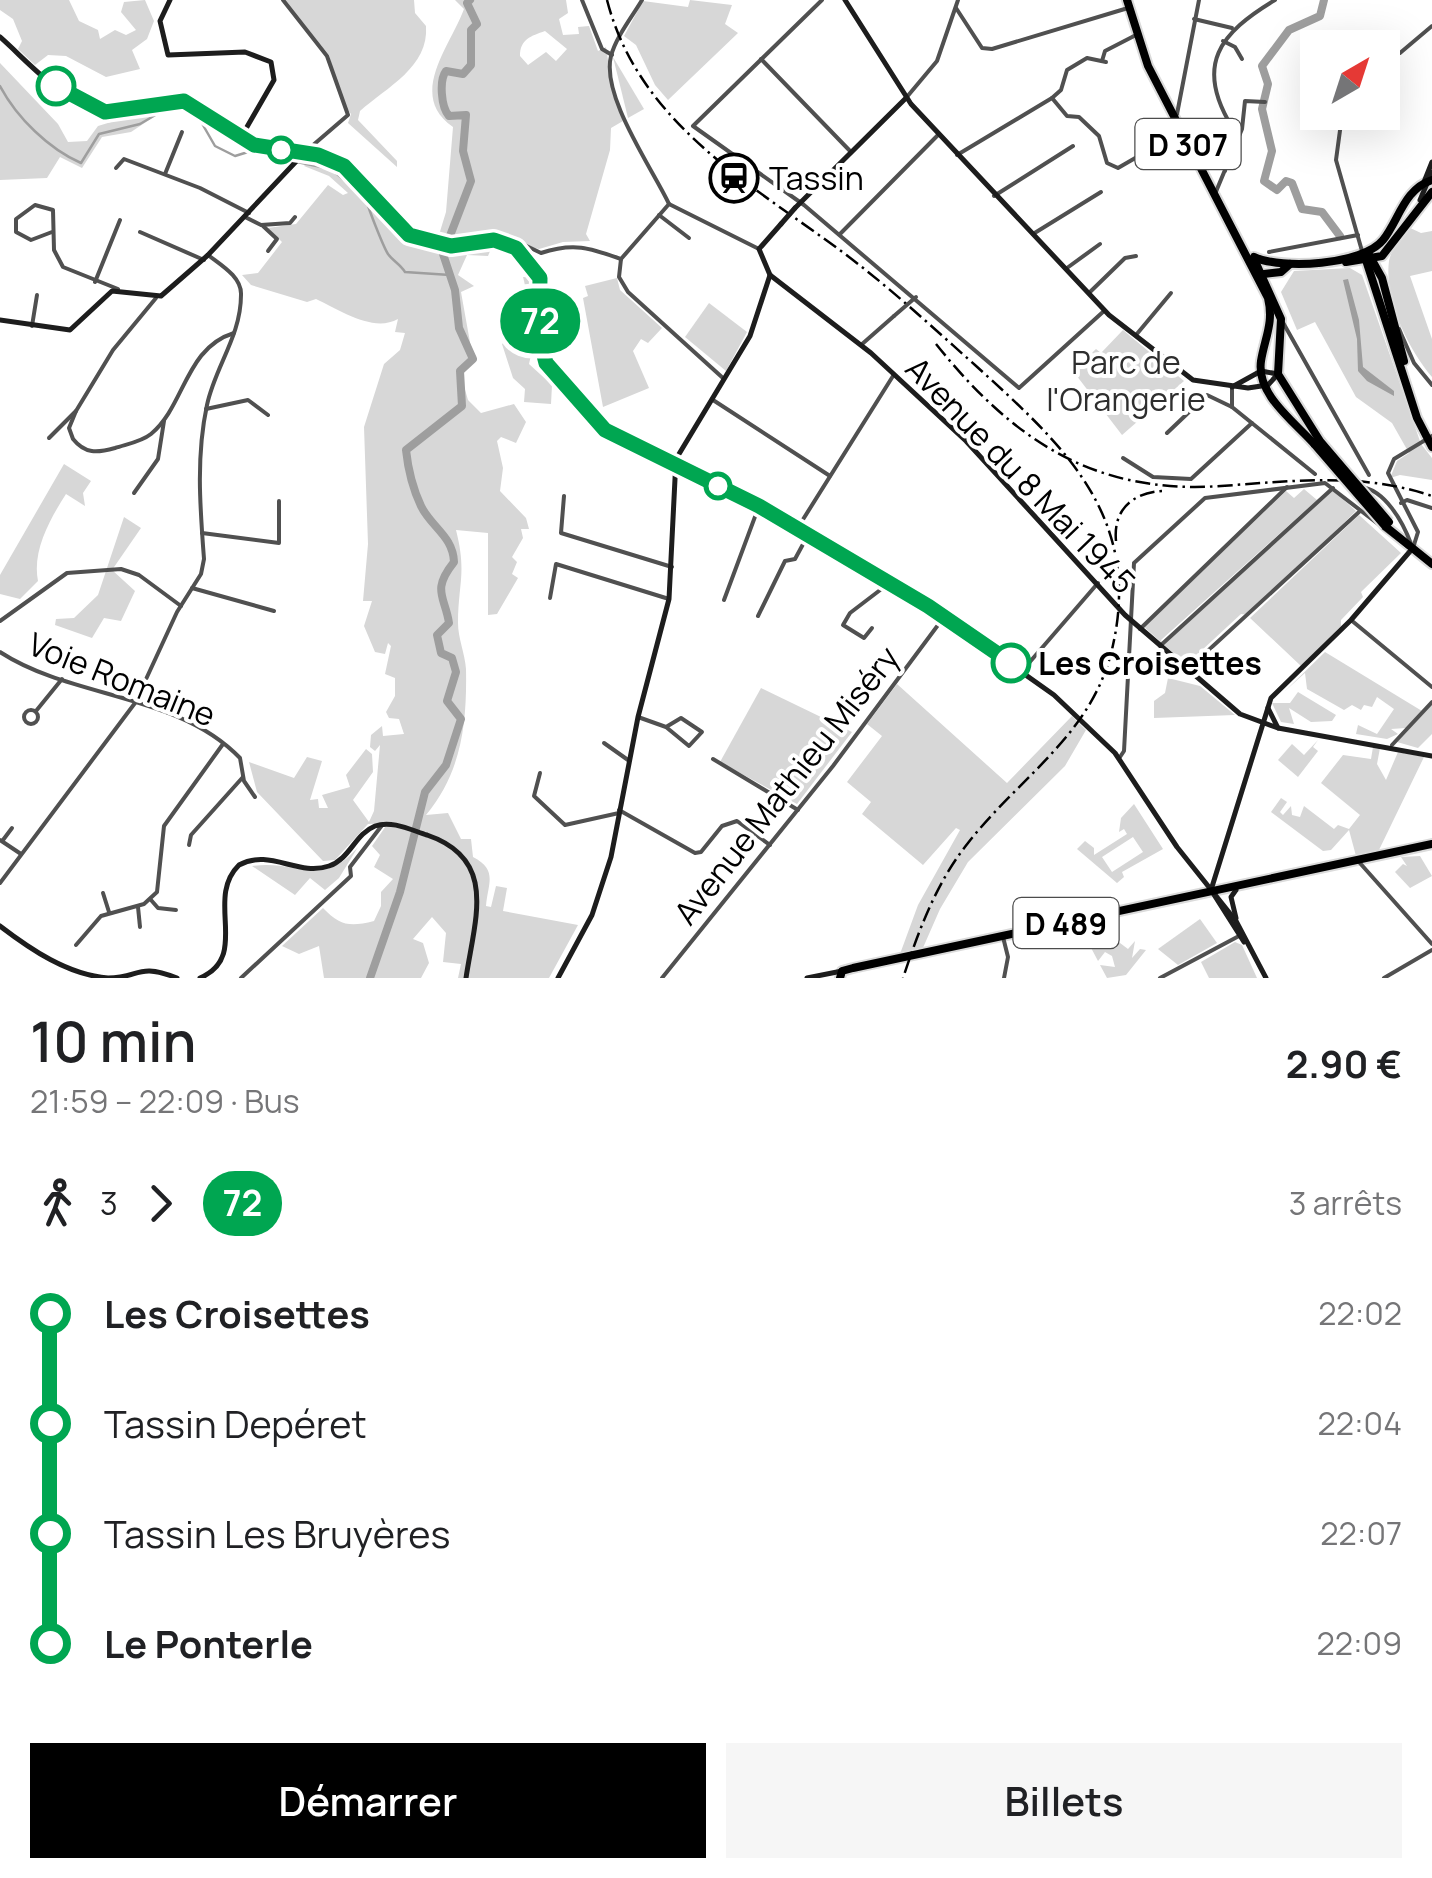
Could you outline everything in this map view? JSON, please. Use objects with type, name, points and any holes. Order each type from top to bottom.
[{"type":"main road","points":[[170,0],[160,20],[168,55],[245,52],[272,62],[274,80],[240,138]]},
{"type":"main road","points":[[845,0],[906,98],[1104,310],[1193,380],[1267,390]]},
{"type":"main road","name":"D 307","points":[[1128,3],[1136,35],[1174,116],[1253,259]]},
{"type":"main road","name":"D 307","points":[[1128,3],[1143,48],[1174,116]]},
{"type":"main road","points":[[0,37],[69,96],[93,108],[118,113],[184,101],[240,138],[302,158],[344,166],[404,232],[451,246],[504,242],[526,256],[540,278],[539,336],[553,373],[613,438],[759,506],[944,617],[1022,671],[1119,758],[1212,890],[1264,978]]},
{"type":"main road","points":[[759,249],[906,98]]},
{"type":"main road","points":[[0,320],[70,330],[104,297],[118,290],[156,298],[206,257],[302,158]]},
{"type":"main road","points":[[1380,301],[1379,281],[1388,250],[1420,200],[1432,162]]},
{"type":"main road","points":[[1341,261],[1367,260],[1412,193],[1429,179]]},
{"type":"main road","points":[[1394,222],[1405,222],[1432,192]]},
{"type":"main road","points":[[1412,193],[1420,193],[1420,200]]},
{"type":"main road","name":"Avenue du 8 Mai 1945","points":[[759,249],[770,275],[860,345],[972,446],[1019,503],[1131,621],[1240,714],[1260,724]]},
{"type":"main road","points":[[1263,278],[1290,264],[1367,260],[1388,250]]},
{"type":"main road","points":[[1253,259],[1279,268]]},
{"type":"main road","points":[[1253,259],[1275,297],[1281,318],[1278,374],[1318,443]]},
{"type":"main road","points":[[1367,260],[1392,316],[1396,343]]},
{"type":"main road","points":[[1367,260],[1430,441]]},
{"type":"main road","points":[[1275,297],[1279,268]]},
{"type":"main road","points":[[558,978],[592,915],[606,876],[638,717],[669,599],[678,455],[752,331],[770,275]]},
{"type":"main road","points":[[1263,278],[1271,329],[1261,371],[1267,390],[1387,524],[1432,562]]},
{"type":"main road","points":[[1232,388],[1261,371],[1278,374]]},
{"type":"main road","points":[[1267,390],[1278,374]]},
{"type":"main road","points":[[1212,890],[1268,706],[1351,620],[1413,548]]},
{"type":"main road","points":[[1268,706],[1278,728]]},
{"type":"main road","points":[[1260,724],[1432,756]]},
{"type":"main road","points":[[200,978],[215,969],[225,954],[223,892],[239,866],[260,858],[324,868],[344,857],[366,831],[383,824],[437,838],[465,855],[477,886],[466,978]]},
{"type":"main road","points":[[1212,890],[1236,890],[1432,846]]},
{"type":"main road","points":[[1212,890],[1364,861]]},
{"type":"main road","points":[[1212,890],[1236,921]]},
{"type":"main road","name":"D 489","points":[[807,978],[841,974],[1212,890]]},
{"type":"main road","points":[[1236,890],[1231,897],[1241,934]]},
{"type":"main road","points":[[0,926],[35,952],[107,978],[151,968],[177,978]]},
{"type":"street","points":[[282,0],[327,56],[348,115],[302,158]]},
{"type":"street","points":[[582,0],[602,49],[612,54]]},
{"type":"street","points":[[642,0],[612,54],[619,105],[669,204],[759,249]]},
{"type":"street","points":[[822,0],[692,125],[840,234],[1020,388],[1104,310]]},
{"type":"street","points":[[906,98],[937,61],[958,0]]},
{"type":"street","points":[[1174,116],[1179,113],[1199,0]]},
{"type":"street","points":[[1225,171],[1232,127],[1219,107],[1214,62],[1232,28],[1276,0]]},
{"type":"street","points":[[956,8],[982,48],[992,48],[1128,3]]},
{"type":"street","points":[[1194,20],[1232,28]]},
{"type":"street","points":[[1400,53],[1432,26]]},
{"type":"street","points":[[956,155],[1052,98],[1061,90],[1067,70],[1086,58],[1104,62],[1106,51],[1136,35]]},
{"type":"street","points":[[1222,41],[1235,48],[1242,59]]},
{"type":"street","points":[[760,58],[852,152]]},
{"type":"street","points":[[1052,98],[1067,116],[1079,117],[1099,136],[1107,163],[1118,168],[1136,156]]},
{"type":"street","points":[[1216,194],[1242,128],[1244,101],[1264,102]]},
{"type":"street","points":[[1340,130],[1336,160],[1367,260]]},
{"type":"street","points":[[166,174],[182,132]]},
{"type":"street","points":[[840,234],[938,135]]},
{"type":"street","points":[[994,196],[1073,146]]},
{"type":"street","points":[[116,168],[124,159],[166,174],[247,215],[276,236],[268,251]]},
{"type":"street","points":[[1031,235],[1101,192]]},
{"type":"street","points":[[669,204],[621,259],[619,277],[628,292],[726,380]]},
{"type":"street","points":[[52,232],[30,240],[16,232],[16,218],[28,207],[47,206],[56,217],[52,232],[63,267],[118,290]]},
{"type":"street","points":[[659,215],[689,238]]},
{"type":"street","points":[[261,225],[290,224],[295,217]]},
{"type":"street","points":[[95,282],[120,220]]},
{"type":"street","points":[[0,882],[135,703],[204,559],[200,455],[206,409],[234,333],[242,291],[235,277],[206,257],[140,232]]},
{"type":"street","points":[[1269,252],[1358,235]]},
{"type":"street","points":[[504,242],[510,239],[542,253],[564,245],[588,244],[621,259]]},
{"type":"street","points":[[1065,269],[1100,244]]},
{"type":"street","points":[[1088,294],[1124,258],[1136,256]]},
{"type":"street","points":[[1136,335],[1172,293]]},
{"type":"street","points":[[32,326],[37,295]]},
{"type":"street","points":[[860,345],[916,297]]},
{"type":"street","points":[[48,438],[76,411],[113,350],[156,298]]},
{"type":"street","points":[[1392,316],[1408,352],[1432,385]]},
{"type":"street","points":[[1281,318],[1369,475]]},
{"type":"street","points":[[1271,329],[1278,342],[1296,340]]},
{"type":"street","points":[[76,411],[70,434],[80,448],[92,452],[140,440],[164,420],[200,357],[234,333]]},
{"type":"street","points":[[1396,343],[1408,352]]},
{"type":"street","points":[[797,529],[894,375]]},
{"type":"street","points":[[1232,388],[1232,407]]},
{"type":"street","points":[[1167,433],[1207,395],[1232,407],[1315,474]]},
{"type":"street","points":[[206,409],[248,400],[268,415]]},
{"type":"street","points":[[713,400],[830,476]]},
{"type":"street","points":[[134,493],[158,458],[164,420]]},
{"type":"street","points":[[1124,458],[1153,477],[1191,479],[1252,423]]},
{"type":"street","points":[[1413,548],[1418,532],[1388,479],[1390,464],[1430,441]]},
{"type":"street","points":[[1119,758],[1124,751],[1135,561],[1204,498],[1325,483],[1400,545],[1413,548]]},
{"type":"street","points":[[1160,646],[1335,490],[1347,486],[1374,489],[1413,548]]},
{"type":"street","points":[[1140,629],[1287,487]]},
{"type":"street","points":[[564,496],[562,533],[672,567]]},
{"type":"street","points":[[202,533],[279,543],[280,500]]},
{"type":"street","points":[[1401,503],[1407,500],[1432,508]]},
{"type":"street","points":[[724,600],[759,506]]},
{"type":"street","points":[[1188,669],[1359,512]]},
{"type":"street","points":[[758,616],[785,561],[796,559],[808,536]]},
{"type":"street","points":[[550,598],[556,564],[669,599]]},
{"type":"street","points":[[0,621],[67,573],[121,569],[139,574],[181,606]]},
{"type":"street","points":[[1022,671],[1098,583]]},
{"type":"street","points":[[872,628],[864,638],[843,626],[850,613],[889,584]]},
{"type":"street","points":[[192,588],[274,611]]},
{"type":"street","name":"Avenue Mathieu Miséry","points":[[662,978],[770,846],[944,617]]},
{"type":"street","points":[[1351,620],[1432,687]]},
{"type":"street","name":"Voie Romaine","points":[[0,652],[62,680],[180,720],[223,744],[240,758],[244,777],[255,797]]},
{"type":"street","points":[[36,712],[62,680]]},
{"type":"street","points":[[1392,746],[1432,702]]},
{"type":"street","points":[[638,717],[666,728],[692,746],[702,732],[681,718],[666,728]]},
{"type":"street","points":[[604,742],[630,761]]},
{"type":"street","points":[[76,944],[109,912],[151,900],[160,883],[164,826],[223,744]]},
{"type":"street","points":[[714,759],[798,810]]},
{"type":"street","points":[[540,773],[534,796],[565,824],[619,811],[694,853],[701,852],[722,826],[737,820],[770,846]]},
{"type":"street","points":[[189,845],[191,835],[244,777]]},
{"type":"street","points":[[241,978],[351,876],[350,866],[383,824]]},
{"type":"street","points":[[12,828],[1,841],[21,854]]},
{"type":"street","points":[[1364,861],[1432,947],[1384,978]]},
{"type":"street","points":[[103,893],[109,912]]},
{"type":"street","points":[[151,900],[158,908],[176,910]]},
{"type":"street","points":[[138,906],[140,927]]},
{"type":"street","points":[[1160,978],[1241,934]]},
{"type":"street","points":[[1003,937],[1008,957],[1004,978]]},
{"type":"street","points":[[70,967],[86,978]]},
{"type":"green space","points":[[0,0],[69,0],[79,21],[98,30],[100,39],[115,30],[126,35],[136,30],[121,12],[124,2],[145,0],[154,21],[147,39],[132,50],[140,69],[106,77],[66,56],[48,55],[35,65],[18,49],[22,41],[13,19],[0,10]]},
{"type":"green space","points":[[284,0],[414,0],[415,13],[426,26],[421,53],[404,75],[360,111],[358,120],[397,161],[397,167],[348,123],[351,114],[342,103],[329,55]]},
{"type":"green space","points":[[455,0],[566,0],[568,13],[559,19],[563,35],[579,34],[578,27],[589,26],[598,51],[606,47],[613,94],[623,121],[611,128],[610,150],[586,234],[590,241],[563,242],[539,249],[501,235],[438,238],[446,212],[453,127],[433,100],[433,86],[442,55],[464,9]],"holes":[[[545,31],[567,49],[556,61],[546,52],[528,65],[520,56],[524,42]]]},
{"type":"green space","points":[[690,0],[732,5],[725,24],[738,33],[668,100],[655,85],[636,45],[624,36],[643,1],[688,7]]},
{"type":"green space","points":[[613,57],[644,109],[628,118]]},
{"type":"green space","points":[[0,63],[58,124],[68,142],[87,141],[98,126],[154,109],[158,114],[131,132],[102,137],[82,168],[60,157],[47,178],[0,180]]},
{"type":"green space","points":[[312,157],[346,172],[400,236],[453,250],[493,244],[488,256],[467,255],[458,275],[474,286],[461,292],[473,359],[460,372],[468,400],[481,413],[514,404],[526,422],[516,443],[501,437],[497,441],[503,468],[500,491],[526,518],[529,529],[521,529],[523,538],[512,557],[517,562],[512,574],[518,578],[497,614],[488,615],[488,533],[456,530],[461,568],[458,629],[466,669],[463,727],[448,782],[426,815],[448,813],[461,839],[471,839],[473,857],[489,872],[486,906],[491,907],[496,886],[507,888],[503,911],[578,925],[549,978],[458,978],[461,964],[443,962],[446,933],[432,917],[413,939],[423,943],[429,963],[421,978],[324,978],[319,946],[299,954],[282,946],[323,908],[346,924],[374,921],[381,906],[381,892],[393,879],[374,867],[380,855],[372,846],[388,823],[368,824],[335,860],[323,861],[257,792],[249,762],[294,778],[307,757],[322,761],[310,800],[318,799],[319,808],[328,808],[322,795],[350,787],[346,775],[366,749],[372,754],[373,772],[353,800],[369,822],[374,811],[380,745],[375,751],[370,747],[371,735],[382,726],[383,736],[404,734],[399,719],[389,718],[386,712],[395,696],[395,678],[385,674],[391,646],[388,643],[385,654],[375,652],[364,626],[372,601],[363,601],[368,544],[364,427],[384,364],[400,350],[405,333],[395,332],[398,319],[388,323],[367,322],[316,299],[307,302],[251,285],[242,275],[258,273],[282,242],[268,228],[296,224],[328,185],[343,195],[348,193],[329,176],[304,166]]},
{"type":"green space","points":[[1408,227],[1421,233],[1432,231],[1432,271],[1410,276],[1432,339],[1432,377],[1407,338],[1390,291],[1390,257]]},
{"type":"green space","points":[[1350,268],[1362,275],[1421,444],[1432,458],[1432,480],[1400,475],[1390,478],[1397,461],[1409,453],[1392,423],[1356,397],[1315,322],[1297,330],[1281,292],[1294,271]]},
{"type":"green space","points":[[523,277],[540,278],[541,310],[529,364],[552,385],[551,404],[524,402],[525,389],[513,378],[502,344],[522,313],[526,296]]},
{"type":"green space","points":[[617,278],[620,290],[662,328],[648,343],[641,339],[633,351],[649,388],[603,407],[583,298],[588,296],[585,286]]},
{"type":"green space","points":[[709,303],[747,332],[726,371],[685,337]]},
{"type":"green space","name":"Parc de l'Orangerie","points":[[1123,330],[1184,381],[1122,435],[1073,371],[1096,349],[1101,353]]},
{"type":"green space","points":[[64,464],[91,481],[83,493],[85,506],[66,494],[40,547],[38,581],[20,599],[0,594],[0,575]]},
{"type":"green space","points":[[1304,489],[1317,500],[1162,643],[1144,627],[1286,491],[1294,498]]},
{"type":"green space","points":[[1332,489],[1356,511],[1249,615],[1241,614],[1187,664],[1164,645]]},
{"type":"green space","points":[[1359,515],[1401,553],[1361,592],[1363,597],[1341,620],[1341,626],[1301,666],[1250,618]]},
{"type":"green space","points":[[124,517],[141,528],[112,570],[135,591],[121,621],[104,618],[92,638],[55,625],[56,619],[74,618],[98,595]]},
{"type":"green space","points":[[1325,652],[1422,711],[1406,728],[1391,729],[1398,734],[1387,739],[1356,734],[1358,725],[1377,734],[1394,709],[1377,697],[1372,707],[1364,705],[1361,710],[1352,705],[1344,710],[1307,689],[1305,673],[1284,692]]},
{"type":"green space","points":[[1168,678],[1200,686],[1235,715],[1154,718],[1154,701],[1165,693]]},
{"type":"green space","points":[[897,684],[1007,783],[1072,716],[1086,730],[1065,766],[968,862],[940,909],[922,950],[900,954],[918,905],[960,830],[956,828],[923,865],[862,814],[871,802],[847,782],[882,736],[867,724]]},
{"type":"green space","points":[[761,688],[852,732],[797,804],[720,762]]},
{"type":"green space","points":[[1298,692],[1336,715],[1332,721],[1311,722],[1289,708],[1294,724],[1281,722],[1272,703],[1290,703]]},
{"type":"green space","points":[[1432,704],[1432,734],[1418,748],[1397,742]]},
{"type":"green space","points":[[1318,740],[1313,747],[1318,751],[1298,777],[1278,760],[1292,744],[1304,755]]},
{"type":"green space","points":[[1373,747],[1380,748],[1377,764],[1386,780],[1398,752],[1424,757],[1378,852],[1356,856],[1349,830],[1331,850],[1323,851],[1271,812],[1281,798],[1287,802],[1280,812],[1283,815],[1291,806],[1292,815],[1300,817],[1304,806],[1334,829],[1338,825],[1349,829],[1360,815],[1321,783],[1343,755],[1371,759]]},
{"type":"green space","points":[[1134,804],[1163,849],[1122,872],[1124,877],[1117,883],[1077,849],[1085,841],[1094,848],[1094,855],[1127,834],[1124,829],[1119,832],[1121,818]],"holes":[[[1133,837],[1143,852],[1112,872],[1102,857]]]},
{"type":"green space","points":[[358,847],[339,878],[325,890],[310,878],[295,895],[252,866],[320,870],[345,860]]},
{"type":"green space","points":[[1420,856],[1432,876],[1410,888],[1395,872],[1403,864],[1407,866],[1401,857]]},
{"type":"green space","points":[[1200,919],[1217,943],[1178,965],[1158,949]]},
{"type":"green space","points":[[1083,924],[1086,933],[1104,931],[1128,949],[1135,941],[1132,958],[1140,949],[1146,950],[1126,975],[1107,978],[1100,965],[1115,967],[1112,956],[1105,952],[1098,961],[1079,925]]},
{"type":"green space","points":[[1235,942],[1242,945],[1257,978],[1209,978],[1201,962]]},
{"type":"shaded area","points":[[1348,279],[1359,320],[1363,367],[1394,391],[1394,396],[1367,381],[1358,371],[1357,339],[1343,280]]},
{"type":"waterway","points":[[370,978],[400,892],[425,792],[446,765],[461,719],[447,701],[456,672],[452,658],[441,653],[437,635],[449,623],[441,587],[454,562],[453,553],[421,506],[406,450],[462,406],[460,371],[473,359],[459,328],[455,290],[443,254],[471,181],[463,151],[466,115],[449,116],[442,87],[446,71],[463,74],[471,65],[471,30],[477,24],[467,3],[470,0]]},
{"type":"waterway","points":[[1324,0],[1320,16],[1289,30],[1262,66],[1268,84],[1262,109],[1272,151],[1264,181],[1277,190],[1286,181],[1292,183],[1302,209],[1322,212],[1340,236]]},
{"type":"waterway","points":[[0,86],[35,131],[57,150],[81,163],[99,134],[140,124],[169,107],[196,113],[215,146],[235,156],[248,152],[331,169],[366,198],[386,250],[405,272],[450,275]]},
{"type":"railway","points":[[607,0],[622,42],[643,80],[669,113],[732,171],[890,290],[1007,394],[1065,454],[1088,486],[1105,520],[1116,558],[1119,599],[1113,645],[1103,676],[1072,729],[957,858],[929,908],[903,978]]},
{"type":"railway","points":[[936,344],[995,408],[1026,433],[1095,470],[1134,481],[1175,486],[1353,481],[1406,488],[1432,496]]},
{"type":"railway","points":[[1116,541],[1118,520],[1127,505],[1142,495],[1162,491]]},
{"type":"bus line","name":"72","points":[[56,86],[80,103],[105,112],[127,112],[172,100],[184,101],[200,108],[233,136],[254,145],[336,160],[354,174],[409,235],[451,246],[494,240],[516,248],[540,278],[539,336],[546,363],[613,438],[759,506],[928,606],[1011,663]]},
{"type":"place","name":"Tassin","points":[[734,178]]},
{"type":"place","name":"Les Croisettes","points":[[1011,663]]}]
